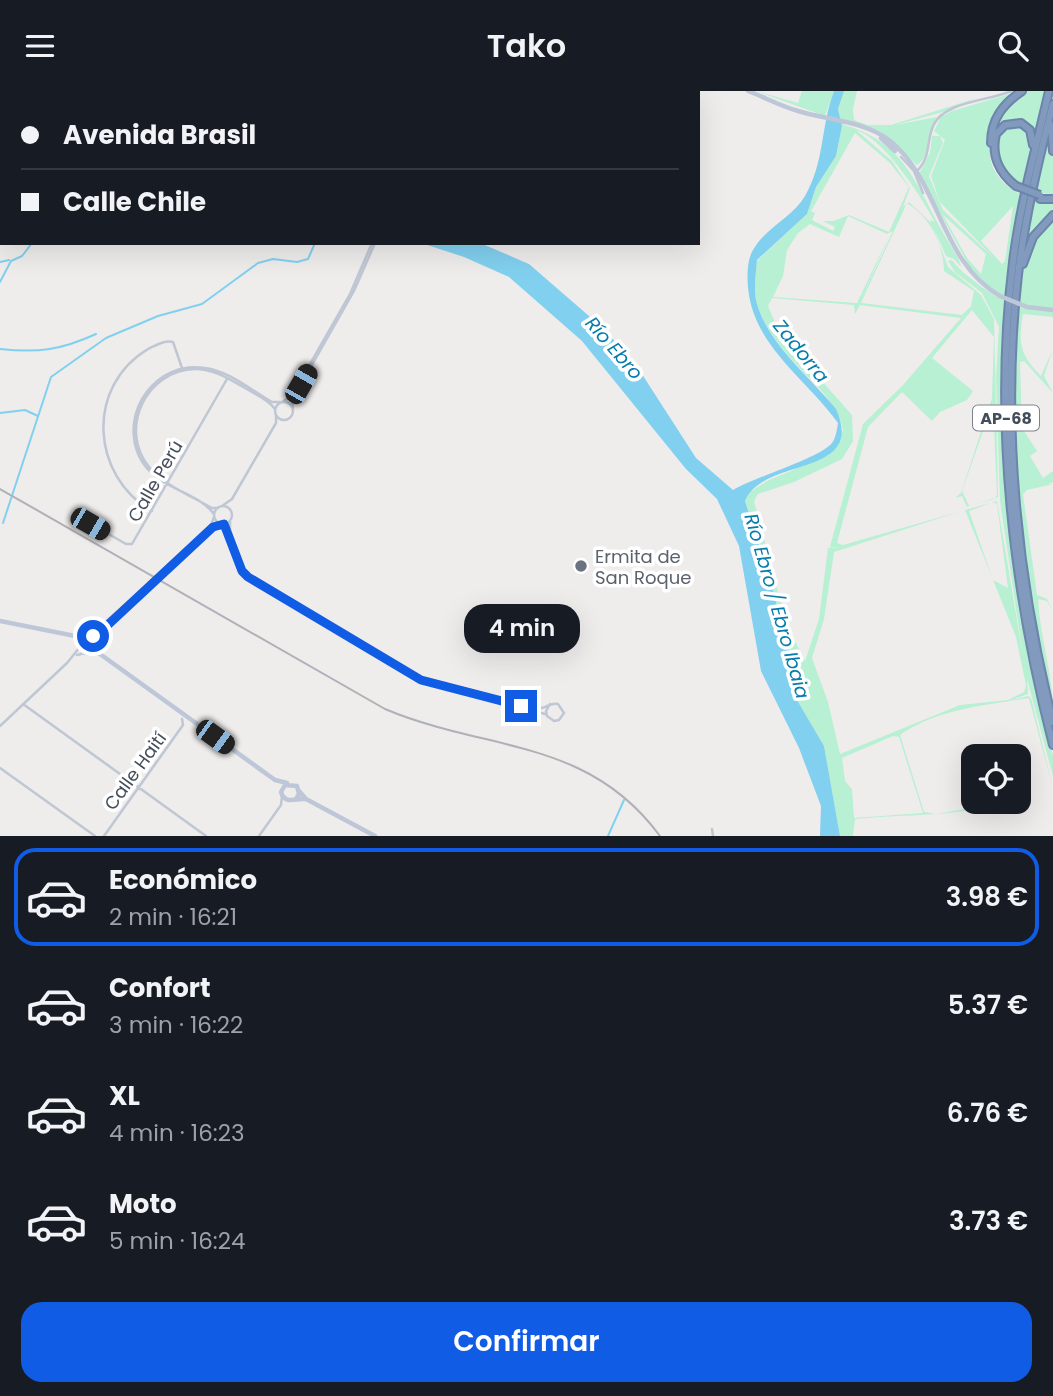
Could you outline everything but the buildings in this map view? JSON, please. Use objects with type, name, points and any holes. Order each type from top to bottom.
[{"type":"highway","points":[[1022,91],[1000,111],[990,140],[995,165],[1016,188],[1040,197],[1053,197]]},
{"type":"highway","name":"AP-68","points":[[1049,91],[1026,184],[1009,304],[1007,439],[1021,586],[1053,745]]},
{"type":"highway","name":"AP-68","points":[[1053,104],[1030,197],[1017,290],[1012,362],[1017,498],[1032,619],[1053,722]]},
{"type":"highway","points":[[1053,114],[1050,135],[1053,151]]},
{"type":"highway","points":[[1016,188],[1002,171],[994,146],[999,130],[1013,122],[1025,125],[1032,135],[1026,184]]},
{"type":"highway","points":[[1017,290],[1029,245],[1038,229],[1053,215]]},
{"type":"main road","points":[[748,91],[814,115],[877,133],[895,146],[918,169],[925,193]]},
{"type":"main road","points":[[855,125],[883,139],[901,157],[925,193],[968,269],[1000,296],[1027,307],[1053,310]]},
{"type":"main road","points":[[0,621],[87,638],[95,644],[100,655]]},
{"type":"main road","points":[[77,637],[85,653],[100,655],[275,780],[295,784],[306,799],[375,836]]},
{"type":"main road","points":[[80,646],[87,638]]},
{"type":"main road","points":[[92,652],[95,644]]},
{"type":"main road","points":[[275,780],[282,796],[289,801],[306,799]]},
{"type":"main road","points":[[281,790],[286,783]]},
{"type":"main road","points":[[296,799],[299,791]]},
{"type":"street","points":[[918,169],[928,156],[933,127],[941,115],[1011,91]]},
{"type":"street","points":[[895,146],[918,169]]},
{"type":"street","points":[[901,157],[918,169]]},
{"type":"street","points":[[276,423],[291,417],[292,400],[352,295],[372,245]]},
{"type":"street","points":[[152,511],[129,493],[111,469],[103,438],[105,409],[114,385],[125,368],[157,345],[173,342],[182,368]]},
{"type":"street","points":[[231,510],[212,508],[151,473],[139,456],[134,438],[134,421],[140,401],[151,386],[182,368],[207,368],[272,402],[290,398],[300,384]]},
{"type":"street","points":[[205,370],[228,377],[275,409],[276,415],[276,423],[232,499],[230,530],[247,573],[415,673],[499,699],[540,708],[550,704],[561,705],[563,715],[554,721],[540,710],[421,680],[244,574],[223,524],[149,468],[138,444],[137,417],[146,395],[159,382],[183,371],[205,370]]},
{"type":"street","name":"Calle Perú","points":[[77,516],[129,545],[152,511],[228,377]]},
{"type":"street","points":[[275,409],[281,402]]},
{"type":"street","points":[[281,402],[293,408]]},
{"type":"street","points":[[276,415],[283,420]]},
{"type":"street","points":[[163,573],[212,524],[220,507],[232,499]]},
{"type":"street","points":[[95,644],[97,635],[213,527],[230,521]]},
{"type":"street","points":[[87,638],[151,584]]},
{"type":"street","points":[[0,726],[74,656],[80,646]]},
{"type":"street","points":[[74,656],[85,653]]},
{"type":"street","points":[[23,704],[206,836]]},
{"type":"street","points":[[547,716],[550,704]]},
{"type":"street","name":"Calle Haití","points":[[104,836],[183,725],[182,719]]},
{"type":"street","points":[[183,725],[189,724]]},
{"type":"street","points":[[0,768],[96,836]]},
{"type":"street","points":[[259,836],[281,804],[282,796]]},
{"type":"street","points":[[281,804],[289,801]]},
{"type":"street","points":[[712,829],[713,836]]},
{"type":"green space","points":[[756,91],[798,103],[802,91],[834,91],[825,116]]},
{"type":"green space","points":[[844,91],[857,91],[853,109],[854,120],[868,125],[891,125],[977,98],[943,112],[895,125],[937,117],[925,156],[917,165],[881,132],[845,121],[844,125],[864,132],[880,141],[904,165],[961,267],[954,259],[946,256],[933,227],[948,267],[981,295],[994,319],[998,497],[995,498],[993,403],[962,491],[969,506],[974,505],[967,507],[962,496],[955,498],[961,493],[992,398],[994,337],[972,310],[932,358],[973,391],[967,400],[940,412],[932,421],[902,392],[868,427],[837,543],[843,545],[961,511],[834,552],[824,619],[812,658],[828,702],[840,754],[960,705],[1008,700],[1024,692],[1026,685],[1016,637],[993,580],[1008,588],[997,504],[993,502],[997,501],[1024,662],[1000,501],[996,377],[999,327],[982,293],[955,272],[948,261],[952,260],[973,281],[999,298],[969,266],[919,174],[930,153],[932,136],[940,136],[943,143],[929,176],[943,210],[995,259],[940,202],[931,176],[945,140],[934,131],[941,117],[952,111],[1020,91],[1009,101],[1000,116],[993,133],[990,153],[995,171],[1009,187],[1020,194],[1009,267],[1003,370],[1042,709],[1053,756],[1053,776],[1027,679],[1028,694],[1008,701],[929,719],[900,735],[924,812],[936,814],[855,819],[853,836],[840,836],[824,746],[797,700],[791,657],[745,501],[748,493],[767,481],[829,455],[843,430],[831,402],[783,349],[768,328],[757,304],[755,288],[757,261],[807,214],[816,187],[836,156],[842,126],[838,109]],"holes":[[[856,130],[879,145],[890,157],[912,185],[935,222],[930,220],[932,224],[909,202],[907,203],[923,216],[934,232],[944,271],[974,291],[971,306],[962,315],[861,303],[907,204],[903,207],[910,188],[892,161]],[[855,133],[890,163],[909,187],[889,232],[849,215],[834,221],[823,221],[835,227],[833,231],[812,220],[815,213],[811,211]],[[1013,206],[1005,261],[1002,264],[981,241]],[[943,215],[986,254],[981,274],[967,258]],[[848,216],[887,234],[893,231],[859,304],[889,236],[857,303],[773,297],[783,276],[787,250],[798,233],[810,224],[839,237]],[[772,298],[854,305],[855,314],[860,305],[961,318],[903,385],[863,424],[830,547],[840,547],[828,548],[819,619],[805,661],[791,633],[779,596],[754,501],[758,494],[794,482],[842,459],[853,441],[852,415],[777,327],[768,306]],[[893,736],[899,737],[923,813],[854,818],[852,789],[845,781],[842,758]]]},
{"type":"green space","points":[[1025,91],[1047,91],[1035,137],[1032,131],[1016,121],[1008,122],[996,132],[993,126],[1000,113]]},
{"type":"green space","points":[[1018,124],[1028,130],[1031,144],[1022,188],[1002,163],[997,142],[999,134],[1006,127]]},
{"type":"green space","points":[[1048,133],[1053,154],[1053,194],[1041,193],[1039,200],[1053,200],[1053,214],[1046,219],[1023,260]]},
{"type":"green space","points":[[1053,218],[1053,308],[1026,308],[1053,312],[1053,317],[1023,314],[1021,341],[1029,362],[1041,376],[1053,349],[1044,376],[1053,393],[1024,361],[1020,362],[1022,428],[1037,451],[1030,456],[1043,478],[1053,471],[1053,482],[1048,484],[1053,484],[1027,490],[1023,494],[1037,595],[1047,599],[1053,612],[1047,601],[1038,599],[1053,713],[1034,614],[1020,513],[1014,360],[1018,310],[1027,254],[1035,237]]},
{"type":"green space","points":[[991,503],[969,511],[992,578],[965,510]]},
{"type":"green space","points":[[1028,696],[1031,698],[1053,788],[1029,698],[1009,701]]},
{"type":"water","points":[[834,91],[844,91],[838,109],[842,126],[836,156],[816,187],[807,214],[757,260],[755,288],[757,304],[771,333],[791,360],[836,409],[842,431],[837,446],[826,457],[771,477],[755,487],[745,501],[791,657],[797,700],[824,746],[840,836],[820,836],[821,806],[799,748],[761,671],[739,546],[717,499],[686,469],[582,341],[509,277],[464,257],[427,245],[485,245],[529,264],[604,329],[638,368],[696,458],[733,490],[815,455],[832,443],[836,433],[838,423],[770,344],[752,308],[748,287],[748,268],[753,250],[764,235],[794,210],[811,183]]},
{"type":"waterway","points":[[0,282],[11,261],[22,256],[30,245]]},
{"type":"waterway","points":[[3,523],[51,377],[106,338],[158,316],[202,304],[258,263],[273,259],[297,262],[308,259],[314,245]]},
{"type":"waterway","points":[[0,262],[9,260]]},
{"type":"waterway","points":[[0,349],[50,349],[96,334]]},
{"type":"waterway","points":[[0,413],[25,410],[38,416]]},
{"type":"waterway","points":[[608,836],[624,800]]},
{"type":"railway","points":[[0,489],[385,709],[423,723],[533,751],[601,780],[631,804],[660,836]]},
{"type":"place","name":"Ermita de San Roque","points":[[581,566]]},
{"type":"route","points":[[93,636],[88,638],[95,642],[97,635],[213,527],[224,524],[242,571],[248,577],[421,680],[521,706]]},
{"type":"water label","name":"Río Ebro","points":[[614,348]]},
{"type":"water label","name":"Zadorra","points":[[801,351]]},
{"type":"water label","name":"Río Ebro / Ebro Ibaia","points":[[777,606]]}]
